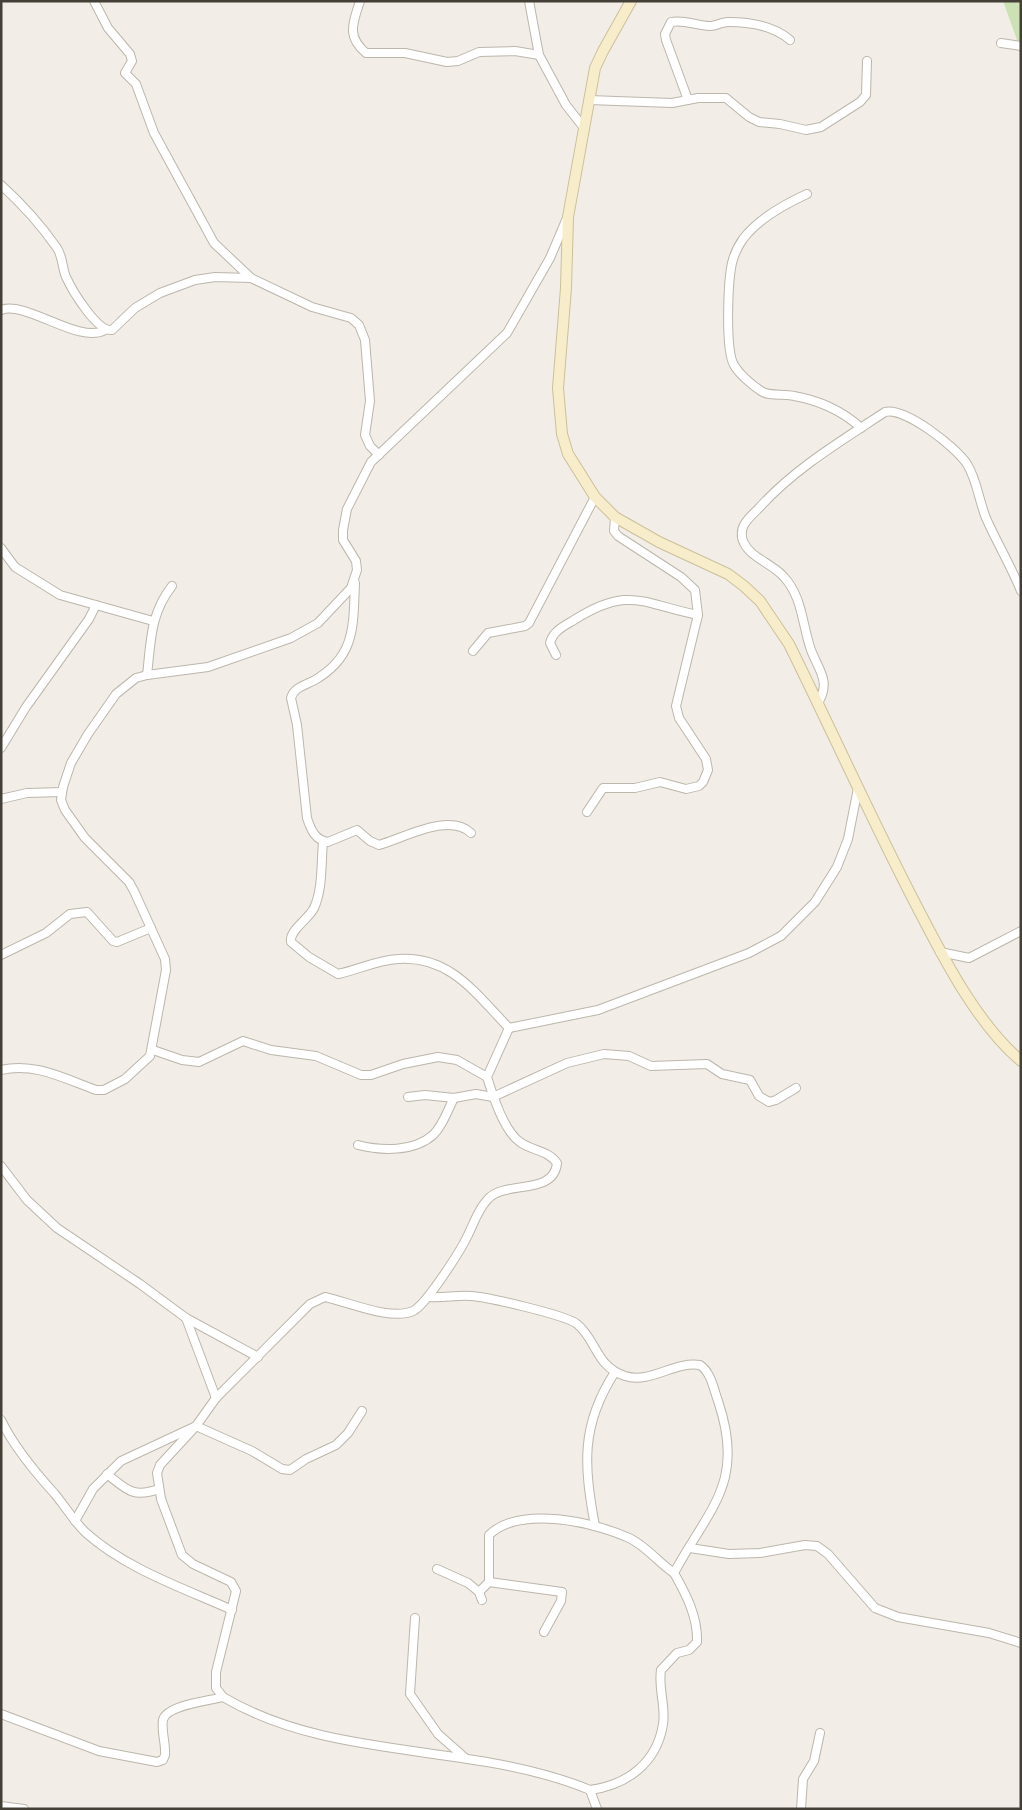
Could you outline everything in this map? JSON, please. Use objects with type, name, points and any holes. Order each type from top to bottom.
[{"type":"street","points":[[94,1],[108,28],[130,54],[132,61],[125,74],[136,84],[154,133],[214,243],[251,278],[312,307],[351,318],[359,325],[365,340],[369,371],[370,401],[365,435],[370,446],[379,455]]},
{"type":"street","points":[[360,1],[352,24],[353,34],[355,43],[366,53],[405,53],[448,62],[458,61],[479,52],[515,52],[539,55]]},
{"type":"street","points":[[529,1],[539,55],[566,104],[584,128]]},
{"type":"street","points":[[631,1],[602,51],[595,68],[568,217],[566,288],[558,388],[560,413],[568,454],[595,497],[615,517],[659,542],[728,574],[760,601],[776,621],[940,952],[991,1030],[1021,1061]]},
{"type":"street","points":[[688,100],[666,40],[665,34],[671,22],[711,26],[727,22],[762,26],[781,32],[790,40]]},
{"type":"street","points":[[1001,43],[1021,46]]},
{"type":"street","points":[[589,100],[672,103],[688,100],[726,98],[749,117],[759,122],[811,130],[821,127],[855,106],[866,96],[867,61]]},
{"type":"street","points":[[1,185],[20,201],[58,250],[71,287],[95,322],[105,330]]},
{"type":"street","points":[[808,194],[787,203],[754,227],[742,240],[734,254],[730,278],[728,341],[731,359],[740,372],[761,391],[768,394],[792,395],[836,410],[846,414],[861,428]]},
{"type":"street","points":[[471,833],[460,825],[436,827],[379,844],[370,841],[360,831],[354,830],[332,842],[323,842],[315,836],[307,818],[297,725],[290,698],[294,691],[322,676],[342,658],[352,629],[356,561],[343,540],[343,530],[347,508],[371,462],[507,332],[550,258],[568,217]]},
{"type":"street","points":[[1,310],[11,309],[92,334],[112,330],[145,301],[177,285],[215,277],[251,278]]},
{"type":"street","points":[[818,703],[824,693],[825,682],[810,648],[798,598],[784,576],[772,565],[751,552],[744,544],[741,532],[744,524],[760,506],[794,474],[885,412],[896,412],[955,449],[968,466],[986,519],[1013,570],[1021,591]]},
{"type":"street","points":[[472,651],[488,633],[498,629],[525,626],[529,623],[595,497]]},
{"type":"street","points":[[587,812],[602,788],[635,788],[660,782],[686,789],[699,786],[703,782],[708,770],[706,759],[679,718],[676,706],[698,615],[696,594],[690,585],[618,536],[614,526],[615,517]]},
{"type":"street","points":[[1,548],[15,567],[60,595],[153,621]]},
{"type":"street","points":[[1,1070],[20,1066],[34,1068],[96,1090],[104,1090],[125,1079],[140,1068],[153,1050],[166,970],[165,960],[129,882],[85,838],[71,820],[62,800],[65,777],[72,763],[88,734],[116,694],[136,678],[208,667],[291,638],[318,622],[351,588],[355,579]]},
{"type":"street","points":[[147,675],[153,621],[164,596],[172,586]]},
{"type":"street","points":[[556,656],[550,643],[556,632],[606,602],[638,600],[698,615]]},
{"type":"street","points":[[1,748],[26,707],[89,619],[96,605]]},
{"type":"street","points":[[509,1028],[598,1010],[749,953],[782,936],[815,902],[837,867],[848,839],[858,787]]},
{"type":"street","points":[[1,799],[27,793],[62,792]]},
{"type":"street","points":[[323,842],[318,898],[313,910],[291,936],[291,942],[309,957],[338,974],[398,959],[412,959],[444,966],[465,983],[509,1028]]},
{"type":"street","points":[[1,955],[46,933],[63,918],[76,912],[87,912],[113,941],[151,928]]},
{"type":"street","points":[[940,952],[969,958],[1021,931]]},
{"type":"street","points":[[222,1697],[215,1683],[236,1591],[234,1586],[224,1578],[193,1564],[182,1554],[159,1489],[157,1473],[160,1465],[196,1426],[216,1398],[318,1298],[325,1297],[387,1313],[398,1314],[415,1311],[429,1297],[460,1250],[487,1200],[494,1193],[550,1179],[557,1163],[551,1157],[523,1144],[516,1138],[493,1097],[487,1077],[509,1028]]},
{"type":"street","points":[[153,1050],[182,1060],[199,1062],[243,1041],[271,1050],[316,1056],[361,1076],[371,1075],[403,1064],[438,1057],[457,1060],[487,1077]]},
{"type":"street","points":[[408,1097],[425,1095],[454,1098],[476,1094],[493,1097],[528,1083],[567,1063],[604,1054],[629,1056],[651,1066],[706,1064],[722,1074],[750,1080],[759,1096],[769,1102],[796,1088]]},
{"type":"street","points":[[358,1145],[384,1150],[407,1146],[427,1138],[435,1132],[454,1098]]},
{"type":"street","points":[[1,1166],[27,1200],[50,1223],[140,1284],[186,1318],[258,1357]]},
{"type":"street","points":[[429,1297],[471,1296],[535,1309],[571,1320],[578,1325],[605,1364],[615,1372],[628,1377],[643,1378],[695,1364],[703,1367],[710,1377],[726,1426],[724,1486],[715,1507],[674,1573]]},
{"type":"street","points":[[186,1318],[196,1351],[216,1398]]},
{"type":"street","points":[[595,1526],[586,1473],[589,1434],[593,1412],[615,1372]]},
{"type":"street","points":[[75,1521],[93,1489],[115,1466],[128,1457],[196,1426],[252,1451],[282,1469],[290,1470],[306,1459],[336,1445],[348,1433],[362,1410]]},
{"type":"street","points":[[1,1420],[31,1466],[62,1502],[75,1521],[97,1542],[135,1566],[232,1610]]},
{"type":"street","points":[[108,1474],[133,1493],[143,1494],[159,1489]]},
{"type":"street","points":[[1,1714],[98,1751],[157,1762],[163,1760],[165,1755],[163,1722],[166,1714],[174,1709],[222,1697],[314,1735],[378,1746],[464,1757],[558,1777],[590,1790],[608,1787],[626,1779],[648,1761],[663,1724],[660,1670],[677,1653],[689,1650],[697,1642],[690,1605],[674,1573],[629,1538],[595,1526],[554,1518],[533,1519],[514,1523],[492,1532],[488,1538],[489,1582],[480,1596],[456,1577],[437,1569]]},
{"type":"street","points":[[690,1548],[729,1554],[760,1553],[805,1545],[818,1546],[828,1554],[870,1603],[885,1613],[989,1633],[1021,1643]]},
{"type":"street","points":[[489,1582],[561,1591],[563,1594],[561,1601],[544,1632]]},
{"type":"street","points":[[415,1618],[410,1694],[438,1734],[464,1757]]},
{"type":"street","points":[[800,1809],[803,1779],[814,1761],[820,1733]]},
{"type":"street","points":[[590,1790],[596,1809]]},
{"type":"street","points":[[1,1806],[24,1809]]},
{"type":"green space","points":[[1003,1],[1021,1],[1021,51]]}]
